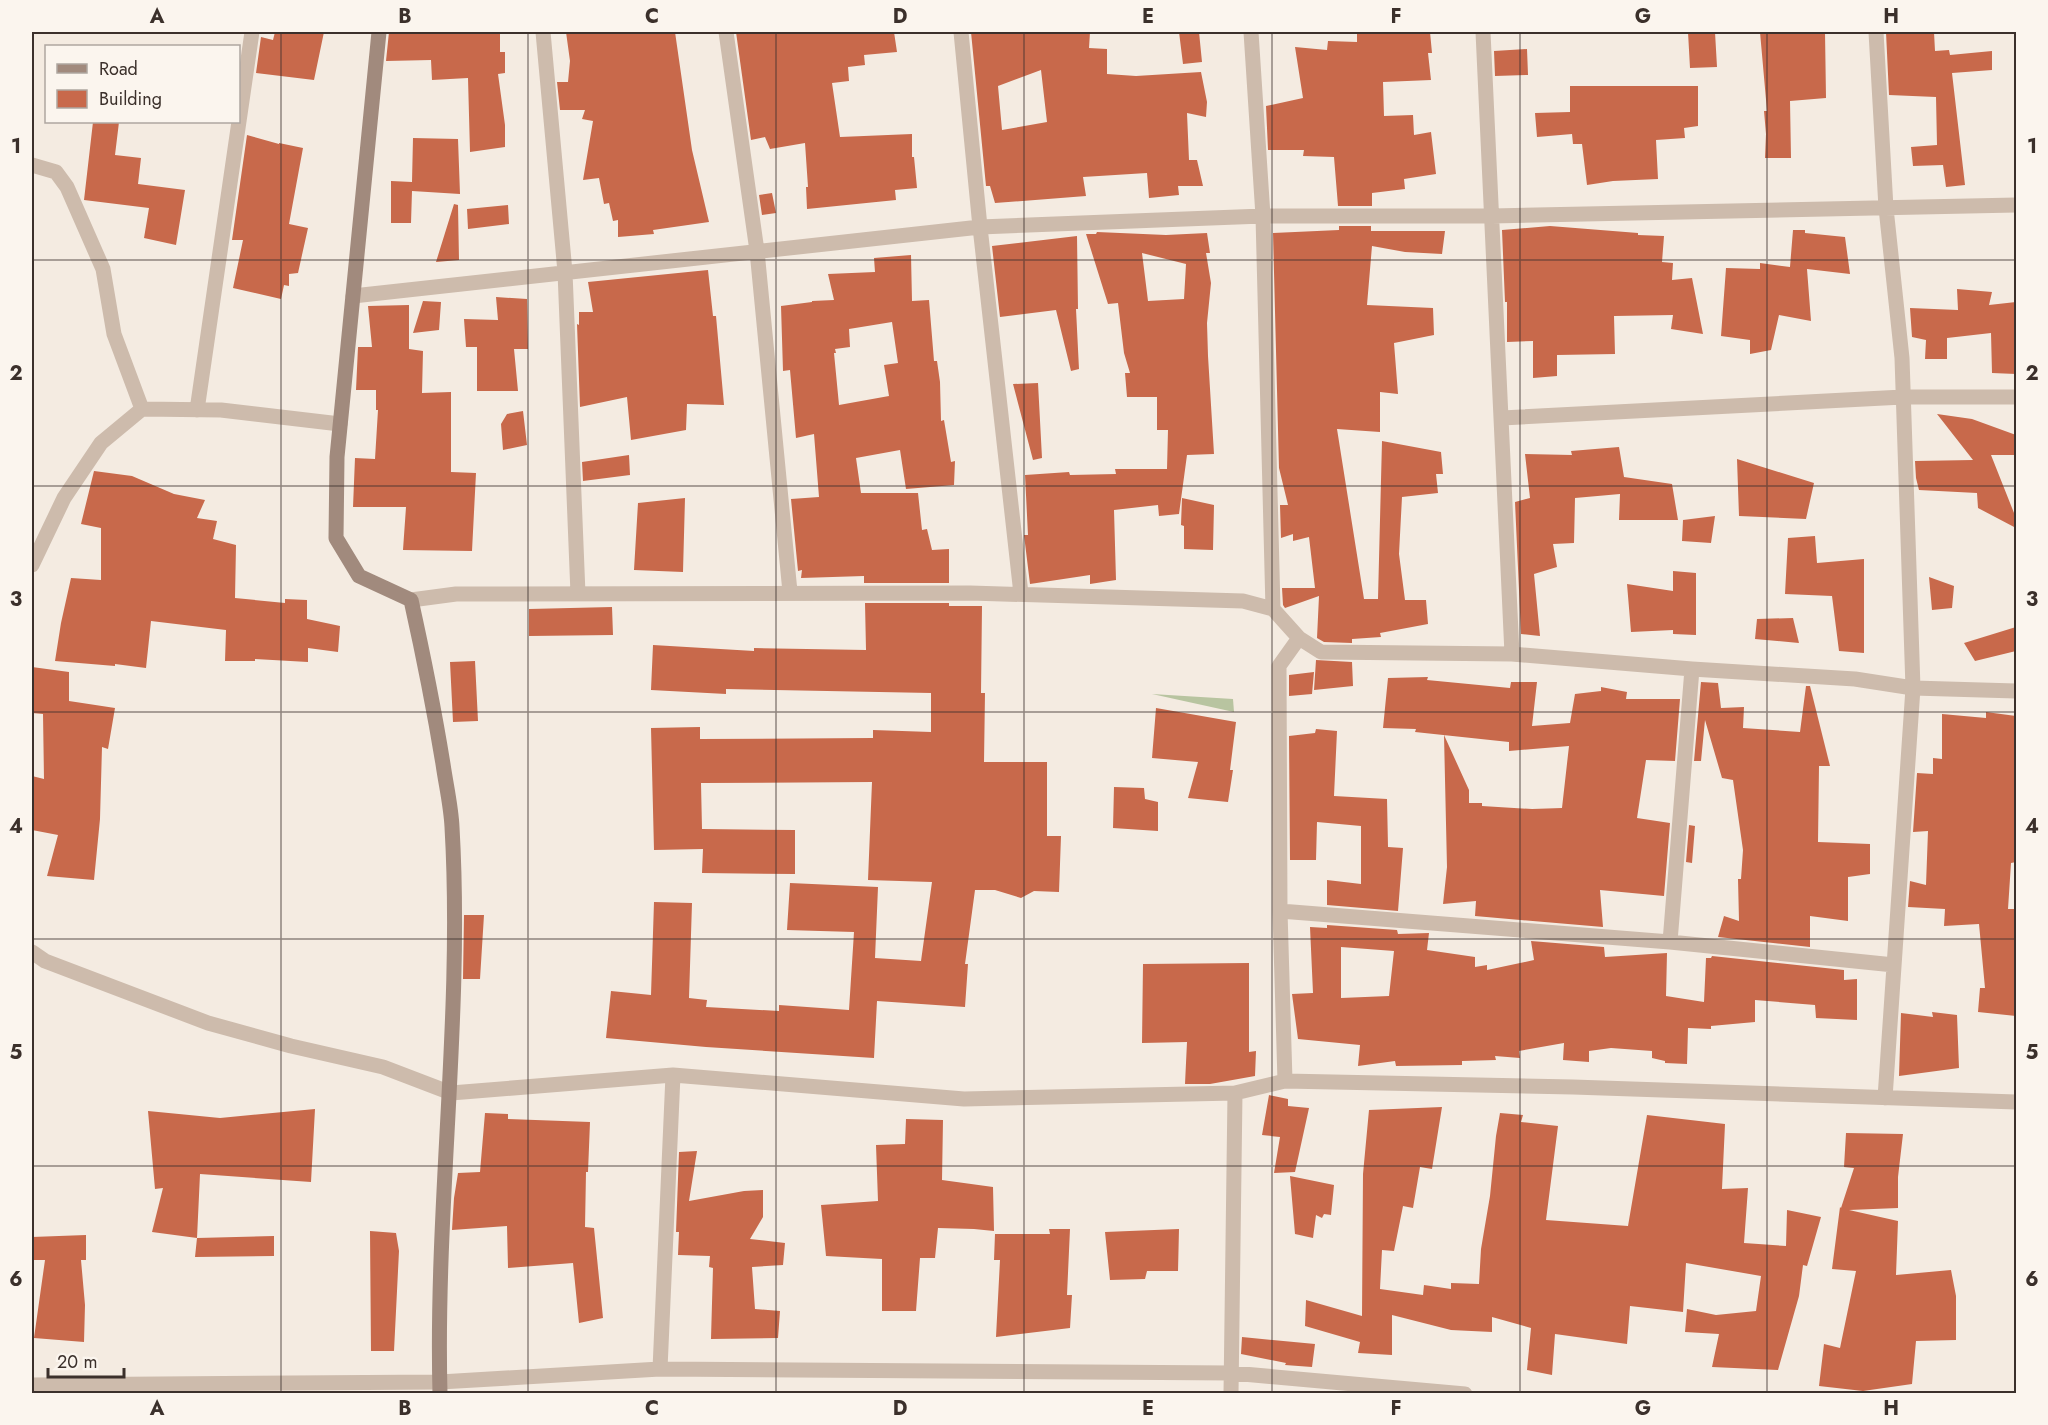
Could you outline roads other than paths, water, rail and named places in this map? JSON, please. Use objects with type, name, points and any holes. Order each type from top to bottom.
[{"type":"street","points":[[240,113],[252,32]]},
{"type":"street","points":[[379,32],[337,458],[336,538],[360,576],[411,600],[456,594],[790,592],[1020,594],[1243,601],[1273,609],[1299,638],[1321,652],[1512,654],[1692,669],[1855,679],[1913,688],[2016,691]]},
{"type":"street","points":[[543,32],[565,272],[578,594]]},
{"type":"street","points":[[726,32],[757,252],[790,592]]},
{"type":"street","points":[[961,32],[1020,594]]},
{"type":"street","points":[[1251,32],[1263,216],[1273,609]]},
{"type":"street","points":[[1483,32],[1512,654]]},
{"type":"street","points":[[1876,32],[1886,208],[1902,358],[1913,688],[1885,1098]]},
{"type":"street","points":[[196,410],[239,123]]},
{"type":"street","points":[[32,165],[56,172],[67,187],[103,270],[114,334],[142,409]]},
{"type":"street","points":[[353,296],[980,227],[1263,216],[1492,216],[2016,205]]},
{"type":"street","points":[[1502,418],[1903,397],[2016,397]]},
{"type":"street","points":[[32,565],[64,498],[101,443],[142,409],[221,410],[340,424]]},
{"type":"street","points":[[411,600],[430,682],[452,825],[455,991],[441,1240],[440,1388]]},
{"type":"street","points":[[1285,1081],[1280,911],[1279,666],[1299,638]]},
{"type":"street","points":[[1670,942],[1692,669]]},
{"type":"street","points":[[1280,911],[1670,942],[1894,965]]},
{"type":"street","points":[[32,952],[45,962],[208,1023],[291,1046],[383,1067],[451,1093],[673,1075],[964,1099],[1235,1093],[1285,1081],[1573,1087],[2016,1102]]},
{"type":"street","points":[[660,1369],[673,1075]]},
{"type":"street","points":[[1231,1394],[1235,1093]]},
{"type":"street","points":[[32,1385],[440,1388],[660,1369],[1232,1373],[1465,1394]]}]
